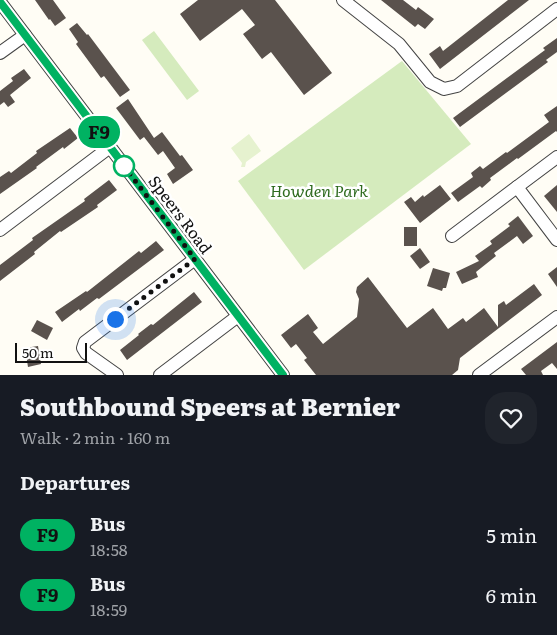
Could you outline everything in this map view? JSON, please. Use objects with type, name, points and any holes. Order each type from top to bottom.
[{"type":"street","points":[[343,0],[400,44],[430,82],[444,89],[457,86],[557,10]]},
{"type":"street","name":"Speers Road","points":[[0,2],[282,375]]},
{"type":"street","points":[[0,53],[24,35]]},
{"type":"street","points":[[0,230],[110,147]]},
{"type":"street","points":[[452,236],[557,157]]},
{"type":"street","points":[[517,187],[557,240]]},
{"type":"street","points":[[117,375],[86,354],[83,348],[85,342],[195,259]]},
{"type":"street","points":[[160,375],[238,316]]},
{"type":"street","points":[[479,375],[557,317]]},
{"type":"green space","points":[[154,31],[199,91],[187,100],[142,40]]},
{"type":"green space","name":"Howden Park","points":[[402,61],[471,144],[304,270],[238,181]]},
{"type":"green space","points":[[249,134],[261,151],[246,162],[245,167],[241,167],[242,163],[231,148]]},
{"type":"building","points":[[35,0],[53,0],[66,18],[55,26]]},
{"type":"building","points":[[198,0],[275,0],[332,73],[304,95],[271,52],[262,59],[243,34],[255,25],[242,9],[200,41],[180,14]]},
{"type":"building","points":[[381,0],[403,0],[416,10],[418,7],[434,19],[425,29],[418,24],[415,27]]},
{"type":"building","points":[[508,0],[529,0],[440,69],[429,54],[440,46],[443,51]]},
{"type":"building","points":[[77,23],[88,34],[130,90],[120,97],[104,76],[101,78],[76,44],[78,42],[69,29]]},
{"type":"building","points":[[557,38],[557,52],[546,60],[548,62],[460,127],[453,118],[545,50],[543,48]]},
{"type":"building","points":[[24,69],[31,78],[10,95],[15,102],[8,107],[4,102],[0,105],[0,91],[13,81],[11,78]]},
{"type":"building","points":[[128,99],[154,138],[162,132],[193,170],[173,184],[167,174],[175,168],[163,151],[158,155],[144,137],[140,140],[116,108]]},
{"type":"building","points":[[557,106],[557,132],[490,178],[491,180],[482,188],[480,186],[458,202],[451,193],[473,177],[471,173],[480,166],[483,169],[549,122],[544,115]]},
{"type":"building","points":[[70,128],[78,138],[0,194],[0,177],[9,171],[11,173],[37,153],[36,151]]},
{"type":"building","points":[[109,180],[117,190],[97,205],[98,207],[60,231],[34,252],[35,254],[0,281],[0,265],[33,240],[32,238],[85,201],[84,199]]},
{"type":"building","points":[[440,185],[451,199],[420,223],[404,202],[411,197],[415,202]]},
{"type":"building","points":[[557,185],[557,212],[544,196]]},
{"type":"building","points":[[518,216],[533,236],[523,244],[517,236],[494,253],[496,256],[476,272],[478,277],[462,284],[456,272],[479,261],[475,256],[492,244],[490,241],[510,226],[508,224]]},
{"type":"building","points":[[404,227],[417,227],[417,246],[404,246]]},
{"type":"building","points":[[156,241],[164,250],[99,299],[97,298],[80,311],[79,309],[62,322],[55,312],[87,292],[139,251],[141,253]]},
{"type":"building","points":[[420,248],[430,262],[420,269],[410,256]]},
{"type":"building","points":[[557,267],[557,287],[548,274]]},
{"type":"building","points":[[433,268],[450,273],[446,288],[443,288],[442,291],[427,286]]},
{"type":"building","points":[[368,277],[407,328],[433,308],[448,329],[463,318],[466,322],[484,308],[498,327],[498,305],[504,301],[506,305],[534,284],[542,295],[460,358],[458,370],[452,375],[316,375],[304,360],[307,358],[296,344],[291,348],[281,335],[308,314],[318,328],[313,332],[323,344],[357,317],[359,299],[356,292],[357,287]]},
{"type":"building","points":[[194,292],[202,302],[127,360],[120,350]]},
{"type":"building","points":[[37,320],[53,328],[47,340],[31,331]]},
{"type":"building","points":[[557,342],[557,369],[552,363],[541,371],[543,375],[526,375],[521,369]]},
{"type":"building","points":[[38,346],[41,364],[28,367],[25,348]]},
{"type":"bus line","name":"F9","points":[[0,2],[283,375]]},
{"type":"route","points":[[115,319],[195,259],[120,161],[124,166]]}]
